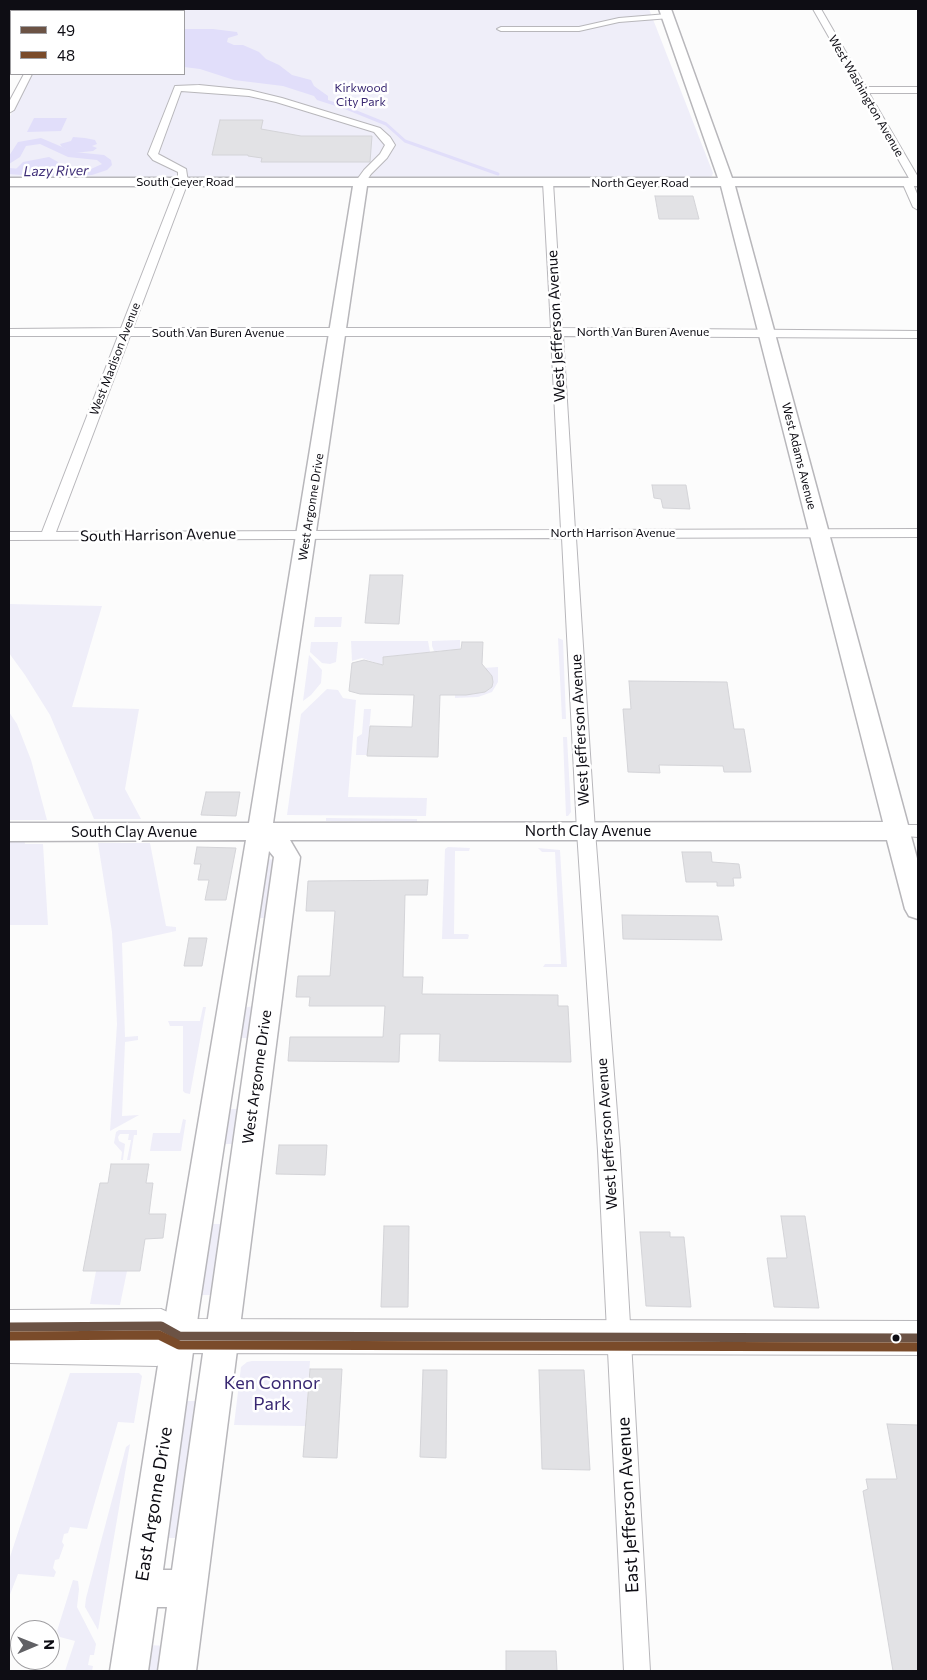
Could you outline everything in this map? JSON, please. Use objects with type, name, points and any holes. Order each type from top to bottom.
[{"type":"main road","points":[[9,1327],[161,1326],[179,1336],[221,1337],[918,1338]]},
{"type":"main road","points":[[9,1346],[157,1350],[179,1336]]},
{"type":"street","points":[[609,9],[619,20]]},
{"type":"street","name":"West Washington Avenue","points":[[818,9],[914,182],[918,208]]},
{"type":"street","points":[[501,29],[579,29],[666,12]]},
{"type":"street","name":"West Adams Avenue","points":[[666,12],[727,183],[819,533],[908,831],[918,908]]},
{"type":"street","points":[[9,110],[27,75]]},
{"type":"street","points":[[183,182],[183,171],[156,158],[154,154],[178,88],[232,91],[279,100],[377,130],[387,139],[390,145],[384,156],[367,172],[362,181]]},
{"type":"street","points":[[863,90],[918,90]]},
{"type":"street","name":"North Geyer Road","points":[[362,181],[914,182]]},
{"type":"street","name":"South Geyer Road","points":[[9,182],[362,181]]},
{"type":"street","name":"West Argonne Drive","points":[[179,1336],[258,832],[308,534],[362,181]]},
{"type":"street","name":"West Madison Avenue","points":[[48,536],[183,182]]},
{"type":"street","name":"West Jefferson Avenue","points":[[548,182],[586,831],[609,1151],[619,1338]]},
{"type":"street","name":"South Van Buren Avenue","points":[[9,332],[338,332]]},
{"type":"street","name":"North Van Buren Avenue","points":[[338,332],[918,334]]},
{"type":"street","name":"North Harrison Avenue","points":[[308,534],[918,533]]},
{"type":"street","name":"South Harrison Avenue","points":[[9,536],[308,534]]},
{"type":"street","name":"North Clay Avenue","points":[[258,832],[908,831]]},
{"type":"street","name":"South Clay Avenue","points":[[19,832],[258,832]]},
{"type":"street","name":"West Argonne Drive","points":[[221,1337],[287,857],[286,851],[258,832]]},
{"type":"street","points":[[220,1073],[258,1074]]},
{"type":"street","points":[[203,1184],[242,1185]]},
{"type":"street","name":"East Argonne Drive","points":[[129,1671],[179,1336]]},
{"type":"street","points":[[177,1671],[221,1337]]},
{"type":"street","name":"East Jefferson Avenue","points":[[619,1338],[637,1671]]},
{"type":"street","points":[[141,1588],[188,1588]]},
{"type":"green space","name":"Kirkwood City Park","points":[[649,9],[713,173],[712,176],[702,179],[9,180],[9,118],[31,75],[185,75],[185,10],[64,10]]},
{"type":"green space","points":[[9,604],[102,606],[72,707],[139,709],[125,789],[141,819],[94,819],[50,715],[9,653]]},
{"type":"green space","points":[[315,617],[342,617],[341,627],[314,627]]},
{"type":"green space","points":[[558,638],[563,640],[566,719],[562,719]]},
{"type":"green space","points":[[460,640],[460,650],[434,651],[432,646],[432,641]]},
{"type":"green space","points":[[351,641],[428,641],[430,652],[383,657],[382,665],[362,658],[352,661]]},
{"type":"green space","points":[[311,642],[338,642],[336,662],[330,664],[322,663],[310,652]]},
{"type":"green space","points":[[309,655],[322,670],[321,683],[303,701]]},
{"type":"green space","points":[[498,667],[498,682],[492,692],[478,697],[455,698],[455,695],[485,692],[492,687],[492,676],[483,668]]},
{"type":"green space","points":[[327,689],[338,690],[343,698],[356,700],[348,797],[427,798],[426,816],[287,815],[301,714]]},
{"type":"green space","points":[[364,709],[371,709],[367,755],[356,755],[357,737],[362,734]]},
{"type":"green space","points":[[9,712],[17,724],[31,760],[47,820],[9,820]]},
{"type":"green space","points":[[563,737],[567,737],[571,812],[568,816],[566,816]]},
{"type":"green space","points":[[326,818],[417,819],[417,822],[326,821]]},
{"type":"green space","points":[[24,838],[25,844],[43,844],[48,925],[9,925],[9,839]]},
{"type":"green space","points":[[98,843],[150,843],[166,926],[176,927],[176,931],[122,943],[125,1037],[138,1036],[138,1040],[125,1042],[122,1116],[139,1115],[110,1131],[117,1024],[112,932]]},
{"type":"green space","points":[[448,847],[470,848],[469,851],[455,851],[454,934],[467,934],[469,935],[468,939],[442,939],[445,849]]},
{"type":"green space","points":[[538,848],[560,850],[567,967],[543,967],[545,964],[561,964],[555,852],[542,852]]},
{"type":"green space","points":[[264,859],[279,860],[271,918],[255,918]]},
{"type":"green space","points":[[253,1006],[254,1038],[237,1038],[244,1008]]},
{"type":"green space","points":[[203,1007],[206,1007],[190,1094],[183,1091],[183,1026],[170,1026],[168,1021],[200,1021]]},
{"type":"green space","points":[[227,1109],[244,1109],[238,1144],[222,1144]]},
{"type":"green space","points":[[183,1119],[186,1120],[181,1151],[150,1151],[153,1133],[180,1133]]},
{"type":"green space","points":[[119,1130],[137,1130],[137,1135],[134,1135],[130,1160],[127,1160],[131,1140],[128,1140],[129,1134],[120,1134],[118,1137],[119,1141],[125,1144],[123,1160],[121,1160],[122,1152],[114,1143],[116,1132]]},
{"type":"green space","points":[[210,1224],[228,1224],[218,1295],[200,1295]]},
{"type":"green space","points":[[96,1271],[127,1271],[120,1305],[90,1304]]},
{"type":"green space","name":"Ken Connor Park","points":[[310,1361],[305,1426],[234,1425],[241,1367],[247,1362]]},
{"type":"green space","points":[[70,1373],[139,1373],[142,1376],[134,1423],[118,1422],[87,1529],[70,1527],[68,1533],[64,1534],[62,1542],[64,1545],[59,1559],[55,1560],[53,1568],[56,1572],[54,1577],[18,1574],[9,1597],[9,1560]]},
{"type":"green space","points":[[183,1401],[203,1401],[184,1538],[163,1538]]},
{"type":"green space","points":[[130,1444],[98,1630],[85,1607],[86,1598],[126,1447]]},
{"type":"green space","points":[[73,1580],[78,1581],[77,1607],[96,1644],[94,1655],[90,1655],[88,1665],[93,1666],[92,1671],[65,1671],[75,1641],[60,1637],[60,1621]]},
{"type":"green space","points":[[148,1645],[168,1646],[165,1671],[144,1671]]},
{"type":"shaded area","points":[[185,29],[213,29],[237,32],[238,35],[228,38],[227,42],[234,45],[243,45],[259,52],[266,59],[279,65],[292,75],[311,80],[314,86],[328,96],[328,100],[345,106],[342,108],[317,100],[314,96],[283,86],[234,80],[200,69],[185,67]]},
{"type":"shaded area","points":[[34,118],[67,118],[61,131],[27,132]]},
{"type":"shaded area","points":[[73,137],[95,140],[97,144],[92,146],[97,148],[93,151],[74,153],[62,147],[60,144],[71,141]]},
{"type":"shaded area","points":[[49,157],[58,162],[56,168],[46,168],[31,172],[16,169],[23,162]]},
{"type":"building","points":[[220,120],[263,120],[261,129],[301,136],[372,136],[370,162],[261,162],[262,158],[248,155],[212,155]]},
{"type":"building","points":[[655,196],[693,196],[699,219],[659,219]]},
{"type":"building","points":[[652,485],[686,485],[690,509],[663,508],[661,499],[654,498]]},
{"type":"building","points":[[370,575],[403,575],[399,624],[365,623]]},
{"type":"building","points":[[462,642],[483,642],[482,664],[492,676],[492,687],[485,692],[466,695],[440,695],[438,757],[367,756],[370,726],[412,727],[414,695],[360,694],[349,691],[352,663],[364,660],[383,665],[383,657],[461,649]]},
{"type":"building","points":[[629,681],[727,682],[734,729],[744,729],[751,772],[724,772],[723,766],[659,765],[660,773],[628,772],[623,709],[631,709]]},
{"type":"building","points":[[206,792],[240,792],[236,816],[201,815]]},
{"type":"building","points":[[197,847],[236,848],[226,900],[205,900],[209,880],[198,880],[201,864],[194,864]]},
{"type":"building","points":[[682,852],[711,852],[712,862],[739,864],[741,878],[733,878],[734,886],[717,886],[717,882],[686,882]]},
{"type":"building","points":[[428,880],[427,895],[405,895],[403,977],[423,977],[422,994],[558,995],[558,1006],[568,1006],[571,1062],[439,1061],[440,1034],[400,1034],[399,1062],[288,1061],[290,1037],[383,1037],[385,1006],[309,1006],[310,997],[296,997],[298,976],[330,976],[335,911],[306,911],[308,881]]},
{"type":"building","points":[[622,915],[718,916],[722,940],[623,939]]},
{"type":"building","points":[[189,938],[207,938],[202,966],[184,966]]},
{"type":"building","points":[[279,1145],[327,1145],[325,1175],[276,1174]]},
{"type":"building","points":[[111,1164],[149,1164],[146,1183],[153,1183],[149,1214],[166,1214],[163,1238],[145,1239],[140,1271],[83,1271],[100,1183],[108,1183]]},
{"type":"building","points":[[781,1216],[805,1216],[819,1308],[774,1307],[767,1258],[787,1258]]},
{"type":"building","points":[[384,1226],[409,1226],[408,1307],[381,1307]]},
{"type":"building","points":[[640,1232],[670,1232],[670,1237],[684,1237],[691,1307],[646,1306]]},
{"type":"building","points":[[310,1369],[342,1369],[337,1458],[303,1457]]},
{"type":"building","points":[[423,1370],[447,1370],[446,1458],[420,1457]]},
{"type":"building","points":[[539,1370],[584,1370],[590,1470],[542,1469]]},
{"type":"building","points":[[887,1424],[918,1425],[918,1671],[893,1671],[863,1491],[868,1489],[866,1479],[897,1479]]},
{"type":"building","points":[[506,1651],[556,1651],[557,1671],[506,1671]]},
{"type":"waterway","points":[[50,10],[54,9]]},
{"type":"waterway","points":[[344,107],[386,124],[405,141],[498,174]]},
{"type":"waterway","name":"Lazy River","points":[[9,161],[16,155],[22,144],[41,141],[72,155],[100,157],[107,162],[107,165],[103,168],[92,172],[47,174],[9,171]]},
{"type":"transit line","name":"49","points":[[9,1327],[161,1326],[179,1336],[918,1338]]},
{"type":"transit line","name":"48","points":[[9,1336],[159,1335],[179,1345],[918,1347]]}]
